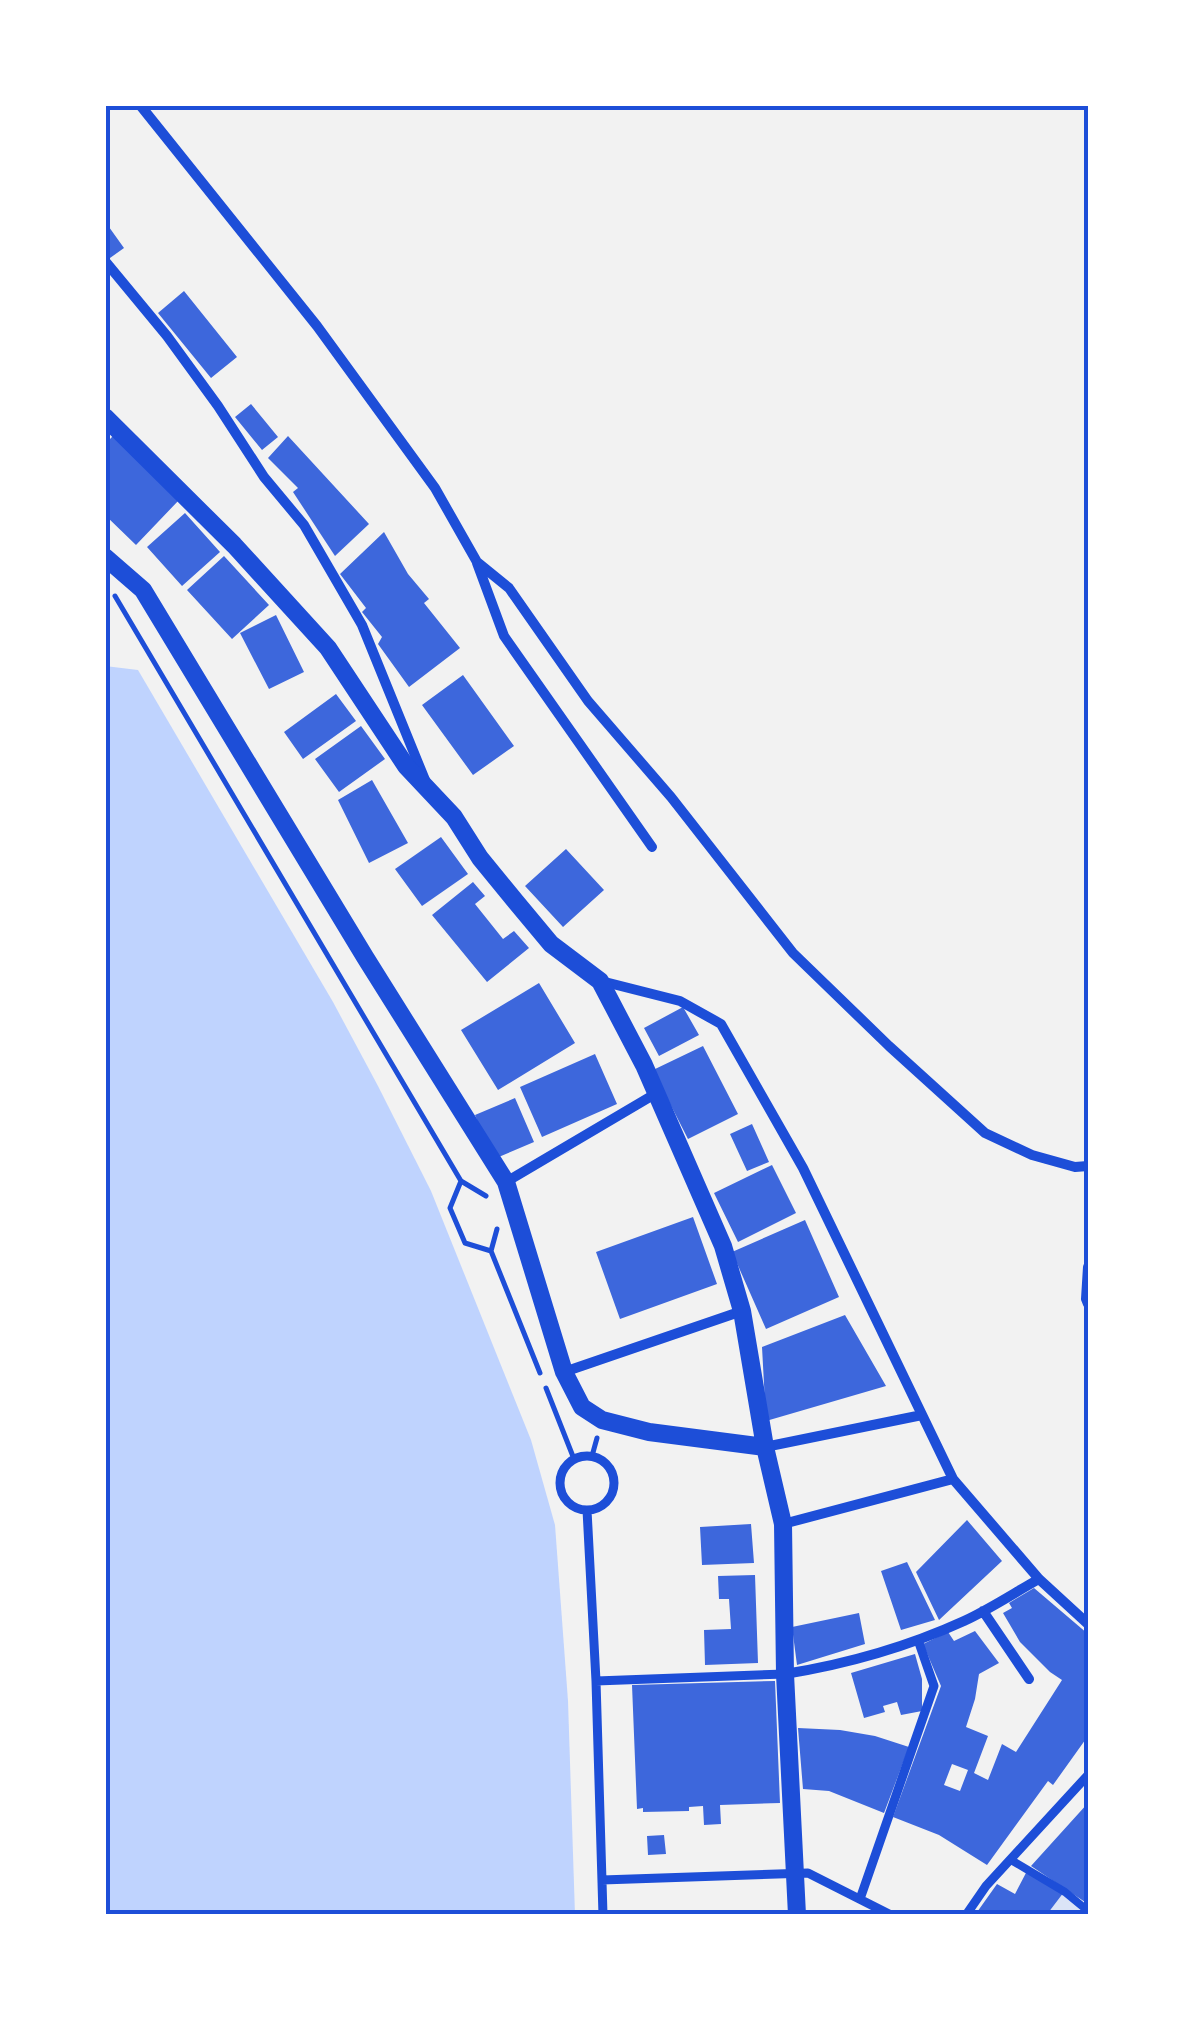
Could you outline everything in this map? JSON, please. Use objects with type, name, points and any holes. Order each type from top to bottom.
[{"type":"street","points":[[140,105],[328,341],[436,488],[477,562],[504,636],[652,846]]},
{"type":"street","points":[[105,261],[167,336],[264,477],[304,525],[362,625],[428,788]]},
{"type":"street","points":[[105,417],[234,545],[328,648],[406,766],[454,817],[480,858],[551,944],[600,980],[680,1001],[721,1024],[803,1168],[953,1479],[1038,1579],[1088,1624]]},
{"type":"street","points":[[105,557],[143,590],[506,1182],[564,1372],[582,1407],[602,1420],[649,1432],[765,1448],[922,1415]]},
{"type":"street","points":[[477,562],[509,588],[588,701],[671,797],[792,952],[985,1132],[1032,1155],[1088,1166]]},
{"type":"street","points":[[600,980],[644,1065],[700,1191],[723,1246],[742,1311],[765,1448],[783,1524],[785,1674],[797,1915]]},
{"type":"street","points":[[506,1182],[655,1094]]},
{"type":"street","points":[[1088,1267],[1088,1304]]},
{"type":"street","points":[[564,1372],[742,1311]]},
{"type":"street","points":[[574,1459],[600,1459],[612,1471],[612,1496],[599,1508],[572,1506],[561,1492],[562,1473],[574,1459]]},
{"type":"street","points":[[783,1524],[953,1479]]},
{"type":"street","points":[[587,1510],[603,1915]]},
{"type":"street","points":[[596,1680],[785,1674],[838,1665],[966,1620],[1038,1579]]},
{"type":"street","points":[[983,1611],[1030,1678]]},
{"type":"street","points":[[860,1900],[934,1686],[918,1640]]},
{"type":"street","points":[[966,1915],[986,1886],[1088,1775]]},
{"type":"street","points":[[602,1880],[808,1874],[891,1915]]},
{"type":"lane","points":[[1010,1860],[1065,1892],[1088,1911]]},
{"type":"path","points":[[105,585],[461,1181],[485,1194],[492,1208]]},
{"type":"path","points":[[461,1181],[450,1208],[465,1243],[491,1251]]},
{"type":"path","points":[[499,1223],[491,1251],[574,1459]]},
{"type":"shaded area","points":[[1064,1892],[1084,1915],[1048,1913]]},
{"type":"water","points":[[105,666],[138,670],[333,1002],[431,1191],[531,1440],[555,1525],[568,1701],[575,1915],[105,1915]]},
{"type":"building","points":[[109,227],[124,248],[110,258],[105,251],[105,230]]},
{"type":"building","points":[[184,291],[237,357],[211,378],[158,313]]},
{"type":"building","points":[[251,404],[278,437],[262,450],[235,417]]},
{"type":"building","points":[[113,436],[179,500],[136,545],[105,515],[105,444]]},
{"type":"building","points":[[288,436],[369,524],[335,556],[293,492],[298,488],[268,458]]},
{"type":"building","points":[[185,513],[220,552],[182,586],[147,547]]},
{"type":"building","points":[[384,532],[408,574],[429,599],[424,603],[460,648],[409,687],[378,644],[382,637],[362,612],[366,608],[340,574]]},
{"type":"building","points":[[224,556],[269,605],[232,639],[187,590]]},
{"type":"building","points":[[276,615],[304,672],[269,689],[240,633]]},
{"type":"building","points":[[463,675],[514,746],[473,775],[422,705]]},
{"type":"building","points":[[336,694],[356,721],[303,759],[284,732]]},
{"type":"building","points":[[361,726],[385,759],[339,792],[315,759]]},
{"type":"building","points":[[372,780],[408,843],[369,863],[338,800]]},
{"type":"building","points":[[441,837],[468,874],[422,906],[395,869]]},
{"type":"building","points":[[566,849],[604,890],[563,927],[525,886]]},
{"type":"building","points":[[473,882],[485,896],[475,904],[503,939],[514,931],[529,948],[487,982],[432,915]]},
{"type":"building","points":[[539,983],[575,1043],[498,1090],[461,1030]]},
{"type":"building","points":[[683,1007],[699,1035],[659,1056],[644,1028]]},
{"type":"building","points":[[703,1046],[738,1114],[688,1139],[653,1070]]},
{"type":"building","points":[[595,1054],[617,1104],[542,1137],[520,1087]]},
{"type":"building","points":[[515,1098],[534,1142],[494,1159],[475,1115]]},
{"type":"building","points":[[752,1124],[769,1162],[747,1171],[730,1134]]},
{"type":"building","points":[[772,1165],[796,1213],[738,1242],[714,1193]]},
{"type":"building","points":[[693,1217],[717,1284],[620,1319],[596,1252]]},
{"type":"building","points":[[805,1220],[839,1297],[766,1329],[732,1252]]},
{"type":"building","points":[[845,1315],[886,1386],[766,1421],[762,1347]]},
{"type":"building","points":[[967,1520],[1002,1561],[939,1620],[916,1572]]},
{"type":"building","points":[[751,1524],[754,1563],[702,1565],[700,1527]]},
{"type":"building","points":[[907,1562],[935,1620],[901,1630],[881,1571]]},
{"type":"building","points":[[755,1575],[758,1663],[705,1665],[704,1630],[731,1629],[729,1599],[719,1599],[718,1576]]},
{"type":"building","points":[[1034,1588],[1088,1634],[1088,1736],[1053,1785],[1048,1781],[987,1865],[939,1835],[893,1817],[941,1686],[923,1644],[948,1632],[954,1641],[975,1631],[999,1663],[979,1674],[966,1727],[988,1736],[974,1773],[988,1780],[1002,1744],[1016,1752],[1062,1680],[1020,1642],[1003,1613],[1012,1608],[1009,1603]],"holes":[[[952,1764],[968,1770],[960,1791],[944,1785]]]},
{"type":"building","points":[[859,1613],[865,1644],[797,1665],[792,1627]]},
{"type":"building","points":[[915,1654],[922,1679],[922,1711],[901,1715],[897,1702],[883,1706],[885,1712],[864,1718],[851,1673]]},
{"type":"building","points":[[775,1681],[780,1803],[720,1805],[721,1824],[704,1825],[703,1806],[689,1807],[689,1811],[637,1809],[632,1685]]},
{"type":"building","points":[[798,1728],[840,1730],[909,1747],[884,1813],[829,1791],[803,1789]]},
{"type":"building","points":[[1088,1803],[1088,1904],[1031,1866]]},
{"type":"building","points":[[664,1835],[666,1854],[648,1855],[647,1836]]},
{"type":"building","points":[[1027,1871],[1064,1892],[1050,1915],[975,1915],[997,1884],[1015,1894]]}]
